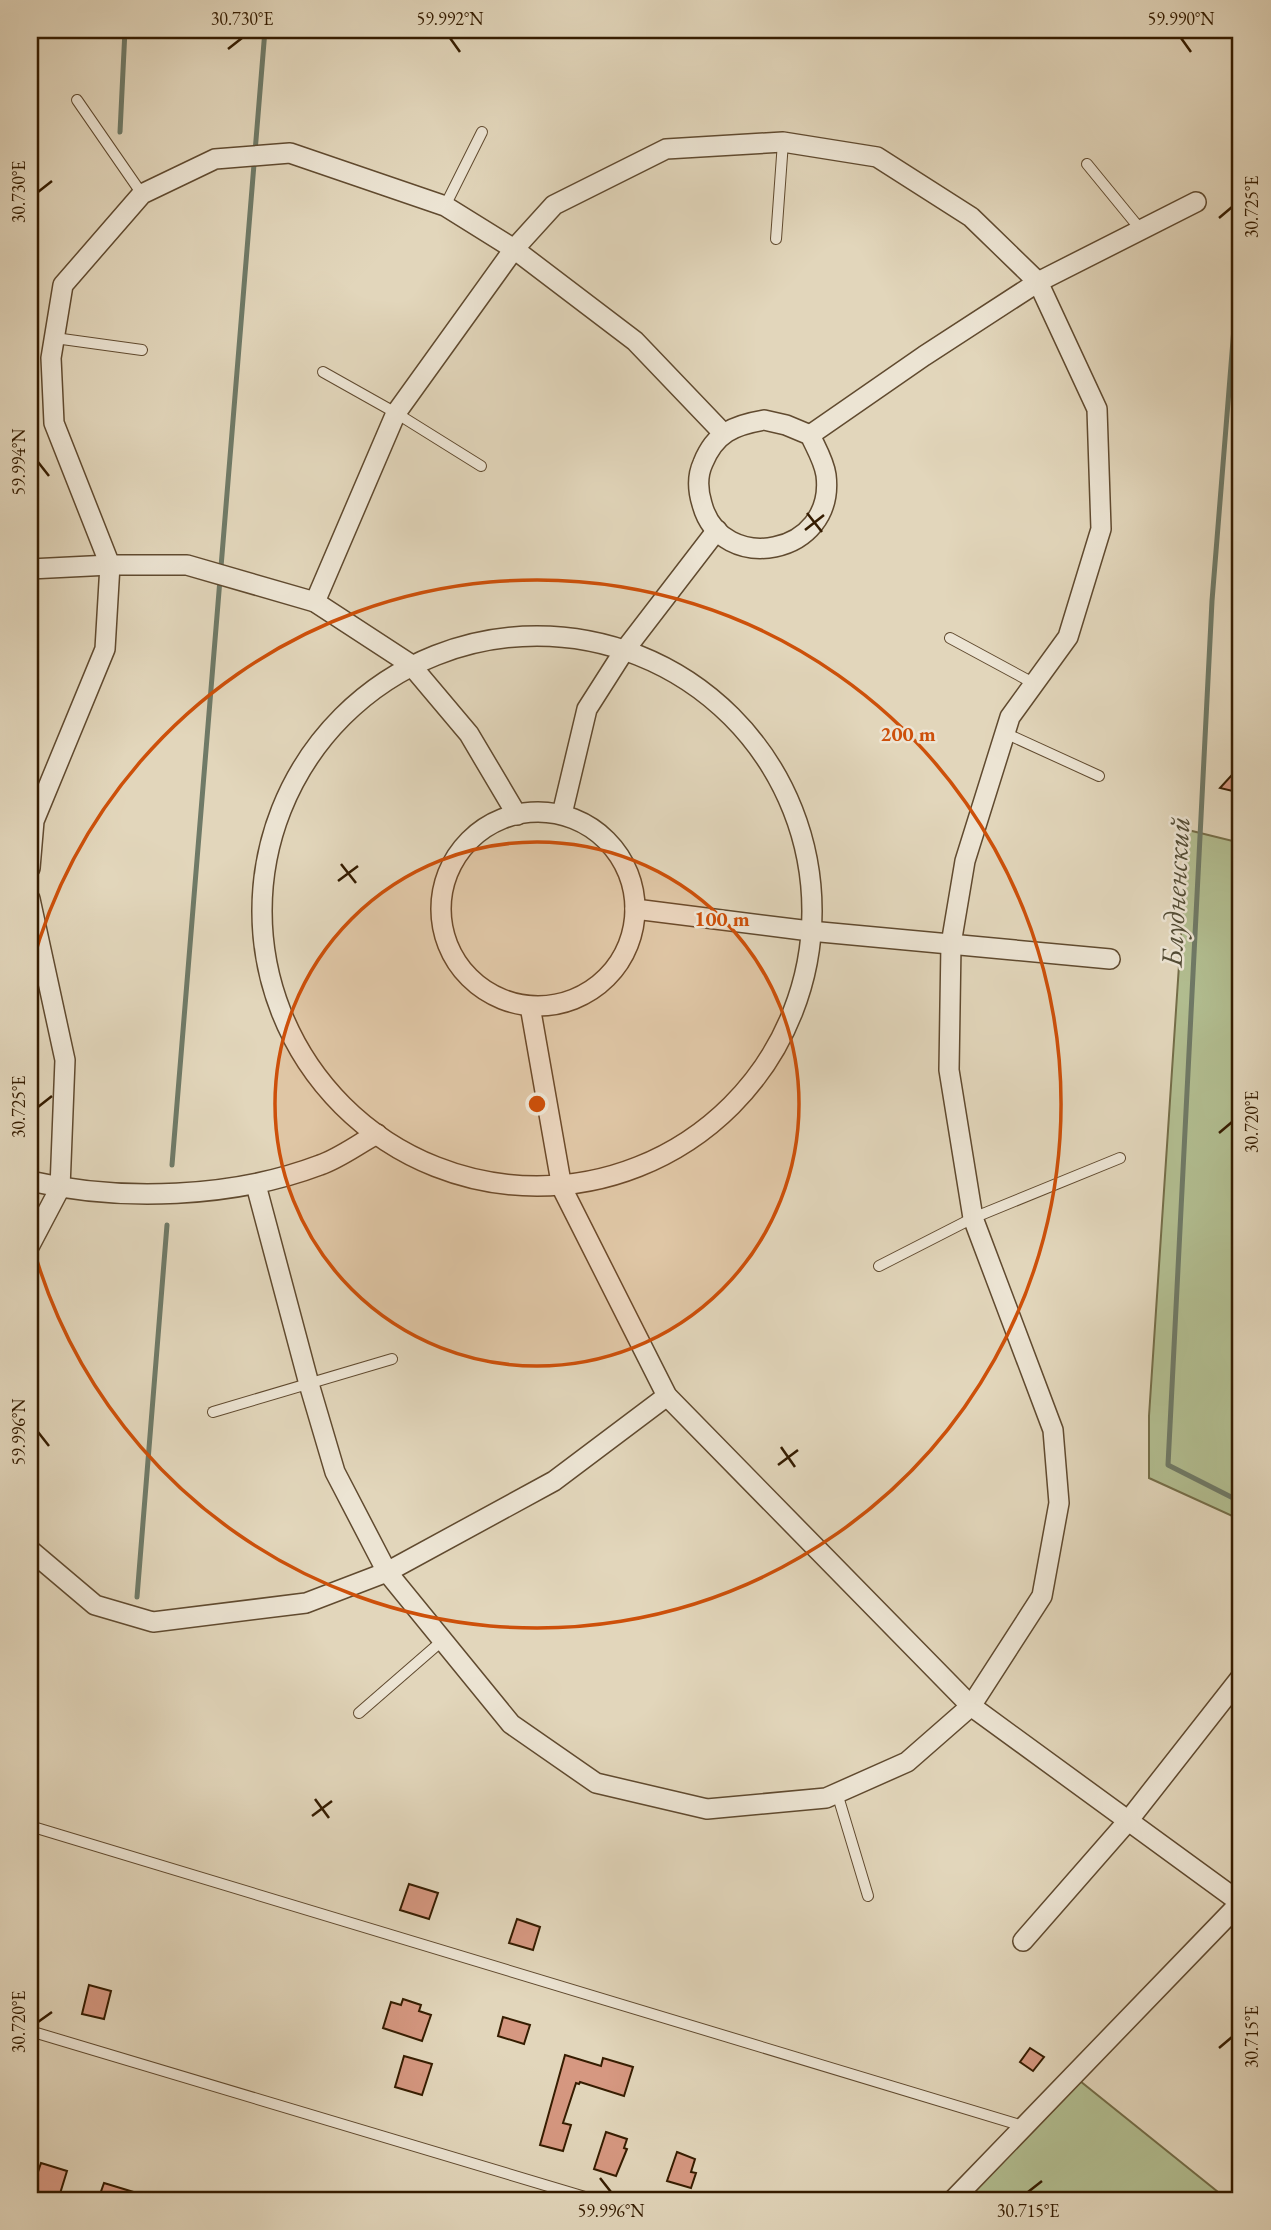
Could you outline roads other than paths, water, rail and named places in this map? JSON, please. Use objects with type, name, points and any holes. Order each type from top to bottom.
[{"type":"street","points":[[256,1185],[335,1472],[387,1572],[511,1724],[596,1783],[707,1809],[826,1798],[907,1762],[971,1706],[1042,1596],[1059,1503],[1054,1430],[973,1218],[949,1070],[951,944],[965,861],[1010,717],[1068,637],[1101,529],[1097,409],[1038,282],[971,217],[877,157],[783,142],[666,149],[554,205],[514,249],[396,414],[315,603]]},
{"type":"street","points":[[30,868],[34,821],[105,649],[110,565],[54,423],[51,358],[63,285],[142,194],[215,159],[290,153],[445,206],[514,249],[635,341],[723,433]]},
{"type":"street","points":[[810,435],[1038,282],[1196,202]]},
{"type":"street","points":[[764,420],[810,435],[826,472],[827,492],[821,512],[809,529],[793,542],[774,548],[753,548],[733,542],[717,530],[704,512],[698,491],[700,469],[709,449],[723,433],[743,423],[764,420]]},
{"type":"street","points":[[562,814],[587,709],[624,651],[717,530]]},
{"type":"street","points":[[30,569],[187,565],[315,603],[410,664],[469,734],[517,815]]},
{"type":"street","points":[[494,637],[583,637],[667,666],[737,719],[788,793],[812,878],[809,966],[778,1049],[722,1118],[648,1166],[562,1188],[477,1182],[398,1151],[332,1098],[285,1028],[262,947],[264,862],[291,782],[342,714],[410,664],[494,637]]},
{"type":"street","points":[[530,811],[562,814],[592,827],[615,849],[630,877],[635,909],[630,940],[615,969],[592,990],[562,1003],[530,1006],[499,998],[472,981],[453,955],[442,925],[442,893],[452,862],[472,837],[499,819],[530,811]]},
{"type":"street","points":[[30,899],[65,1060],[60,1188],[30,1245]]},
{"type":"street","points":[[635,909],[810,931],[1110,959]]},
{"type":"street","points":[[530,1006],[562,1188],[667,1396],[971,1706],[1241,1902],[953,2200]]},
{"type":"street","points":[[30,1181],[60,1188],[145,1195],[256,1185],[323,1164],[377,1134]]},
{"type":"street","points":[[30,1550],[95,1605],[153,1622],[306,1603],[387,1572],[554,1482],[667,1396]]},
{"type":"street","points":[[1023,1941],[1128,1821],[1241,1677]]},
{"type":"lane","points":[[77,100],[142,194]]},
{"type":"lane","points":[[445,206],[482,132]]},
{"type":"lane","points":[[776,239],[783,142]]},
{"type":"lane","points":[[1087,164],[1141,230]]},
{"type":"lane","points":[[55,338],[142,350]]},
{"type":"lane","points":[[323,373],[481,466]]},
{"type":"lane","points":[[950,638],[1035,684]]},
{"type":"lane","points":[[1005,733],[1099,776]]},
{"type":"lane","points":[[880,1266],[973,1218],[1120,1158]]},
{"type":"lane","points":[[213,1412],[392,1359]]},
{"type":"lane","points":[[359,1713],[443,1640]]},
{"type":"lane","points":[[837,1793],[867,1896]]},
{"type":"lane","points":[[30,1826],[1023,2126]]},
{"type":"lane","points":[[30,2031],[595,2200]]},
{"type":"waterway","points":[[120,132],[125,30]]},
{"type":"waterway","points":[[172,1165],[265,30]]},
{"type":"waterway","name":"Блудненский","points":[[1241,241],[1212,601],[1168,1465],[1241,1502]]},
{"type":"waterway","points":[[137,1597],[167,1225]]}]
